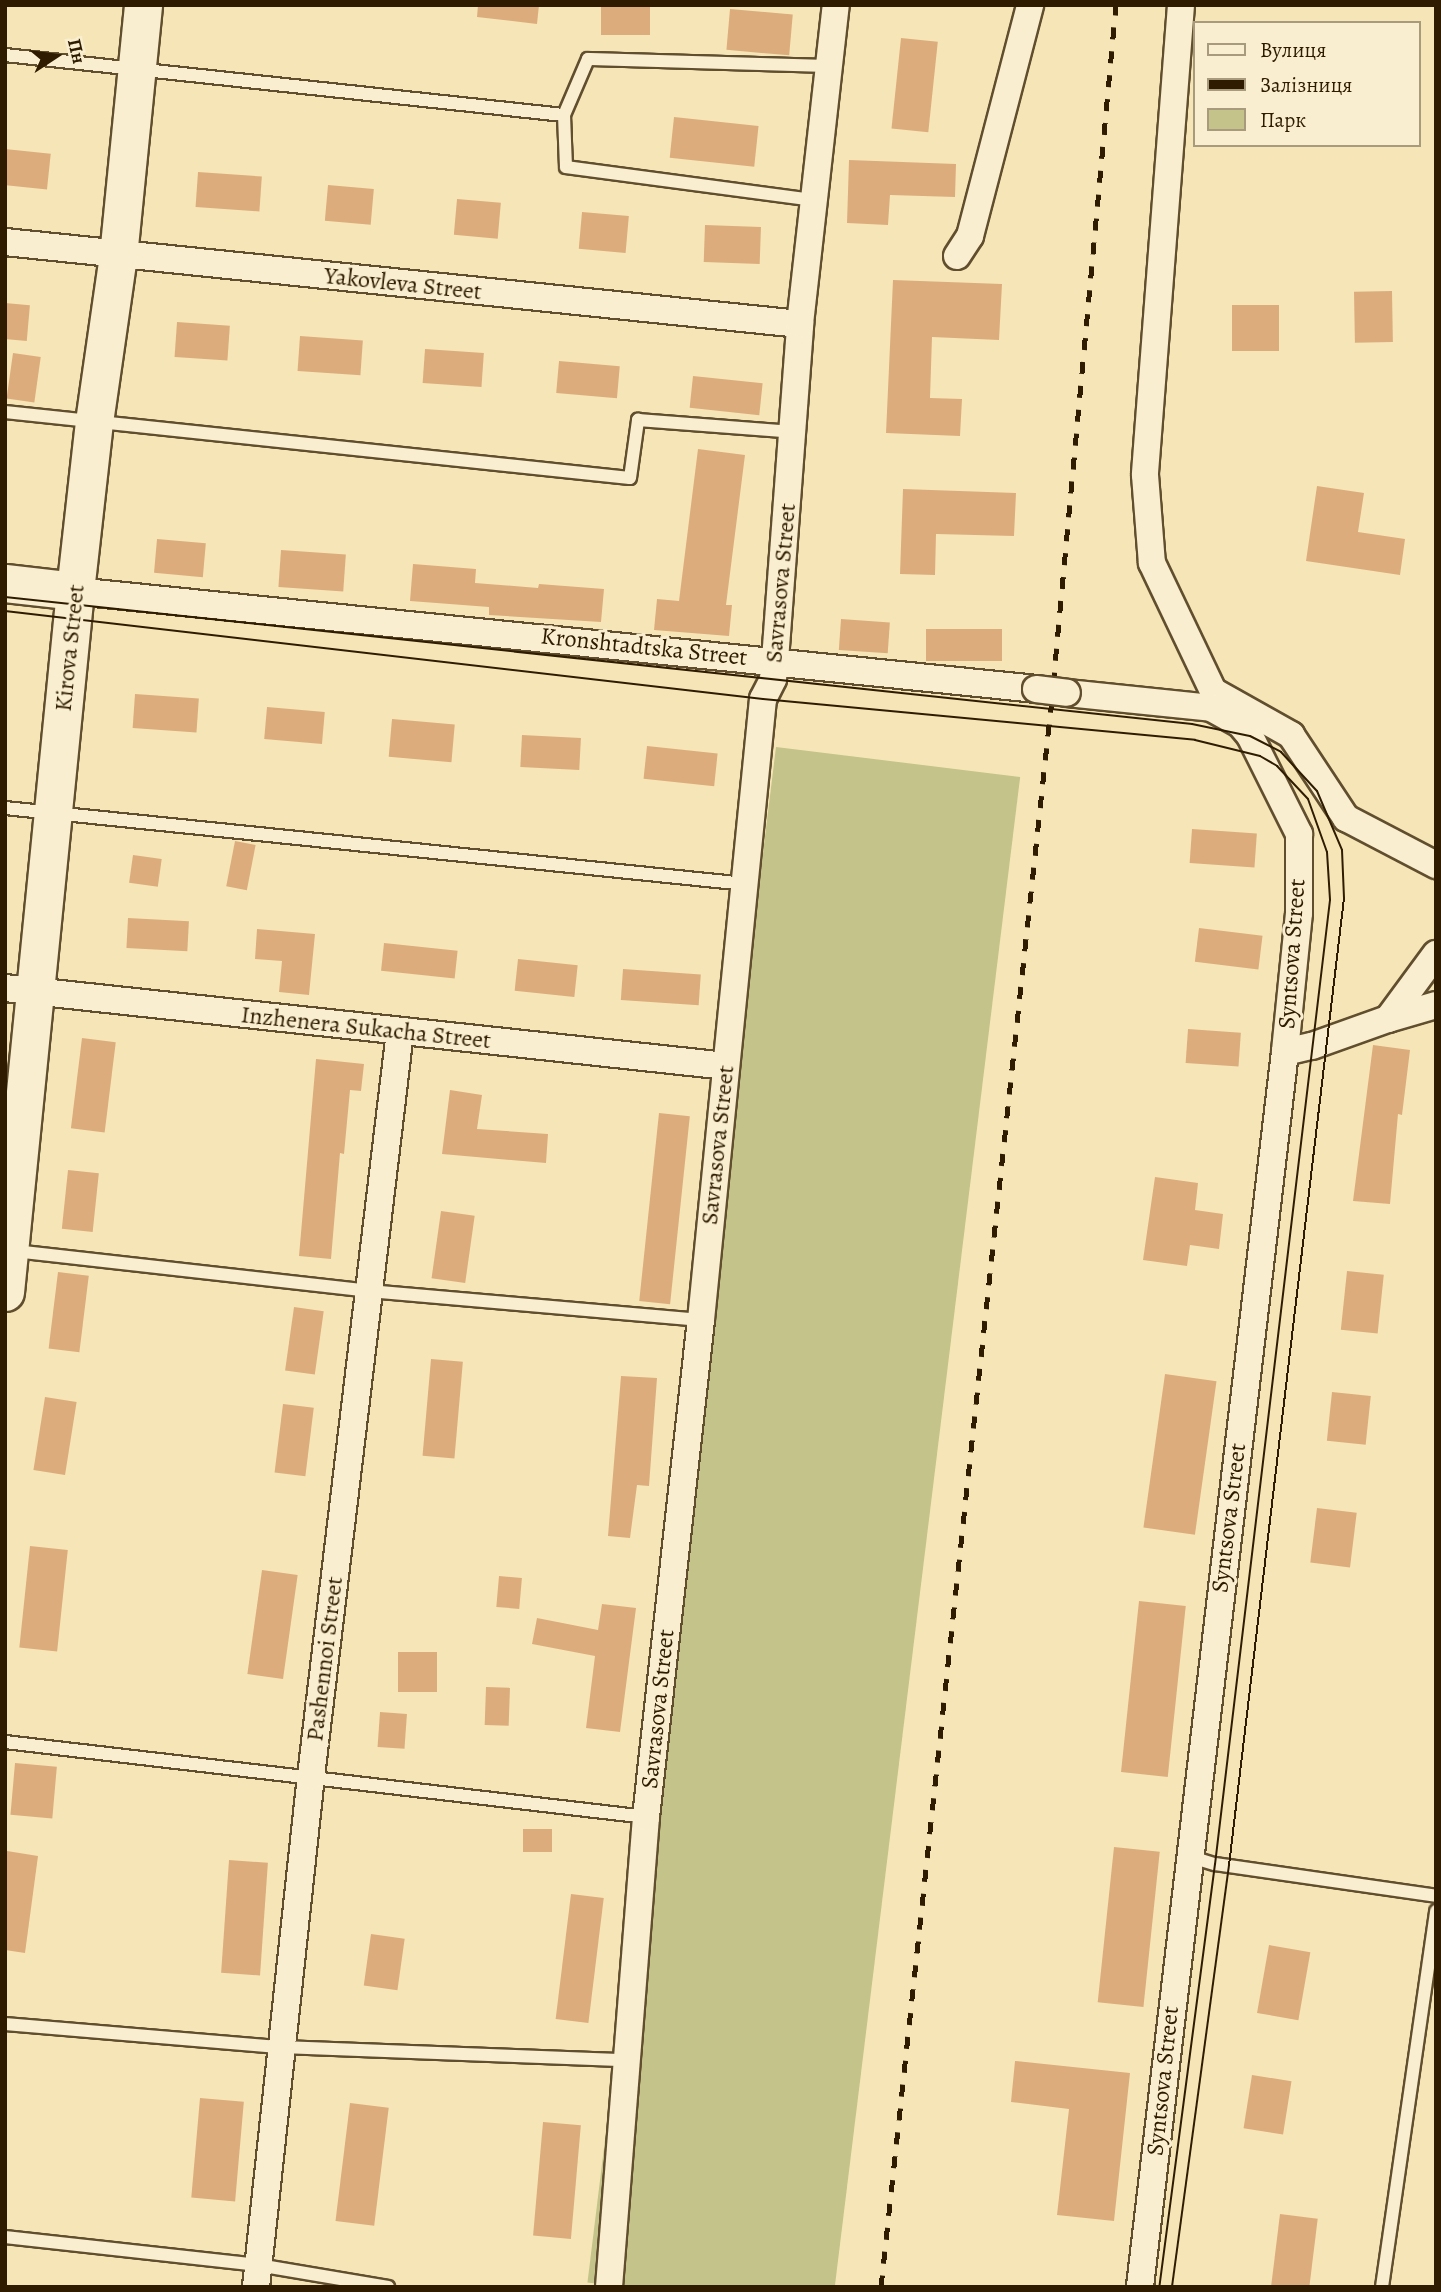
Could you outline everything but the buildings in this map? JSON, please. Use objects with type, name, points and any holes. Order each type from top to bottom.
[{"type":"main road","name":"Kirova Street","points":[[5,1292],[10,1250],[20,990],[53,813],[94,422],[118,256],[143,5]]},
{"type":"main road","name":"Kronshtadtska Street","points":[[5,583],[75,591]]},
{"type":"street","name":"Savrasova Street","points":[[610,2287],[646,1817],[701,1320],[763,699],[773,679],[775,660],[800,324],[836,5]]},
{"type":"street","points":[[957,256],[970,236],[1030,5]]},
{"type":"street","points":[[1181,5],[1145,475],[1152,562],[1213,691],[1290,735],[1346,818],[1436,865]]},
{"type":"street","name":"Yakovleva Street","points":[[5,242],[118,256],[800,324]]},
{"type":"street","name":"Kronshtadtska Street","points":[[75,591],[775,660],[1211,709],[1240,724],[1260,756]]},
{"type":"street","name":"Syntsova Street","points":[[1140,2287],[1188,1856],[1300,912],[1299,834],[1260,756]]},
{"type":"street","points":[[1388,1019],[1436,954]]},
{"type":"street","name":"Inzhenera Sukacha Street","points":[[20,990],[726,1066]]},
{"type":"street","points":[[1285,1052],[1312,1046],[1436,1005]]},
{"type":"street","name":"Pashennoi Street","points":[[257,2276],[311,1776],[400,1032]]},
{"type":"lane","points":[[5,55],[137,67],[564,115]]},
{"type":"lane","points":[[814,200],[566,167],[564,115],[588,59],[830,66]]},
{"type":"lane","points":[[5,412],[630,478],[638,420],[793,432]]},
{"type":"lane","points":[[5,808],[745,884]]},
{"type":"lane","points":[[10,1250],[369,1291],[701,1320]]},
{"type":"lane","points":[[5,1742],[646,1817]]},
{"type":"lane","points":[[1188,1856],[1215,1864],[1436,1896]]},
{"type":"lane","points":[[1382,2287],[1436,1911]]},
{"type":"lane","points":[[5,2024],[281,2047],[626,2060]]},
{"type":"lane","points":[[5,2237],[257,2276],[388,2287]]},
{"type":"green space","points":[[776,747],[1020,777],[835,2287],[624,2287],[587,2282]]},
{"type":"tram line","points":[[5,597],[1192,724],[1250,736],[1281,752],[1317,791],[1342,850],[1344,898],[1229,1865],[1172,2287]]},
{"type":"tram line","points":[[5,611],[763,699],[1195,740],[1260,756],[1277,766],[1308,799],[1327,852],[1330,900],[1215,1864],[1159,2287]]},
{"type":"railway","points":[[881,2287],[1051,708],[1116,5]]}]
